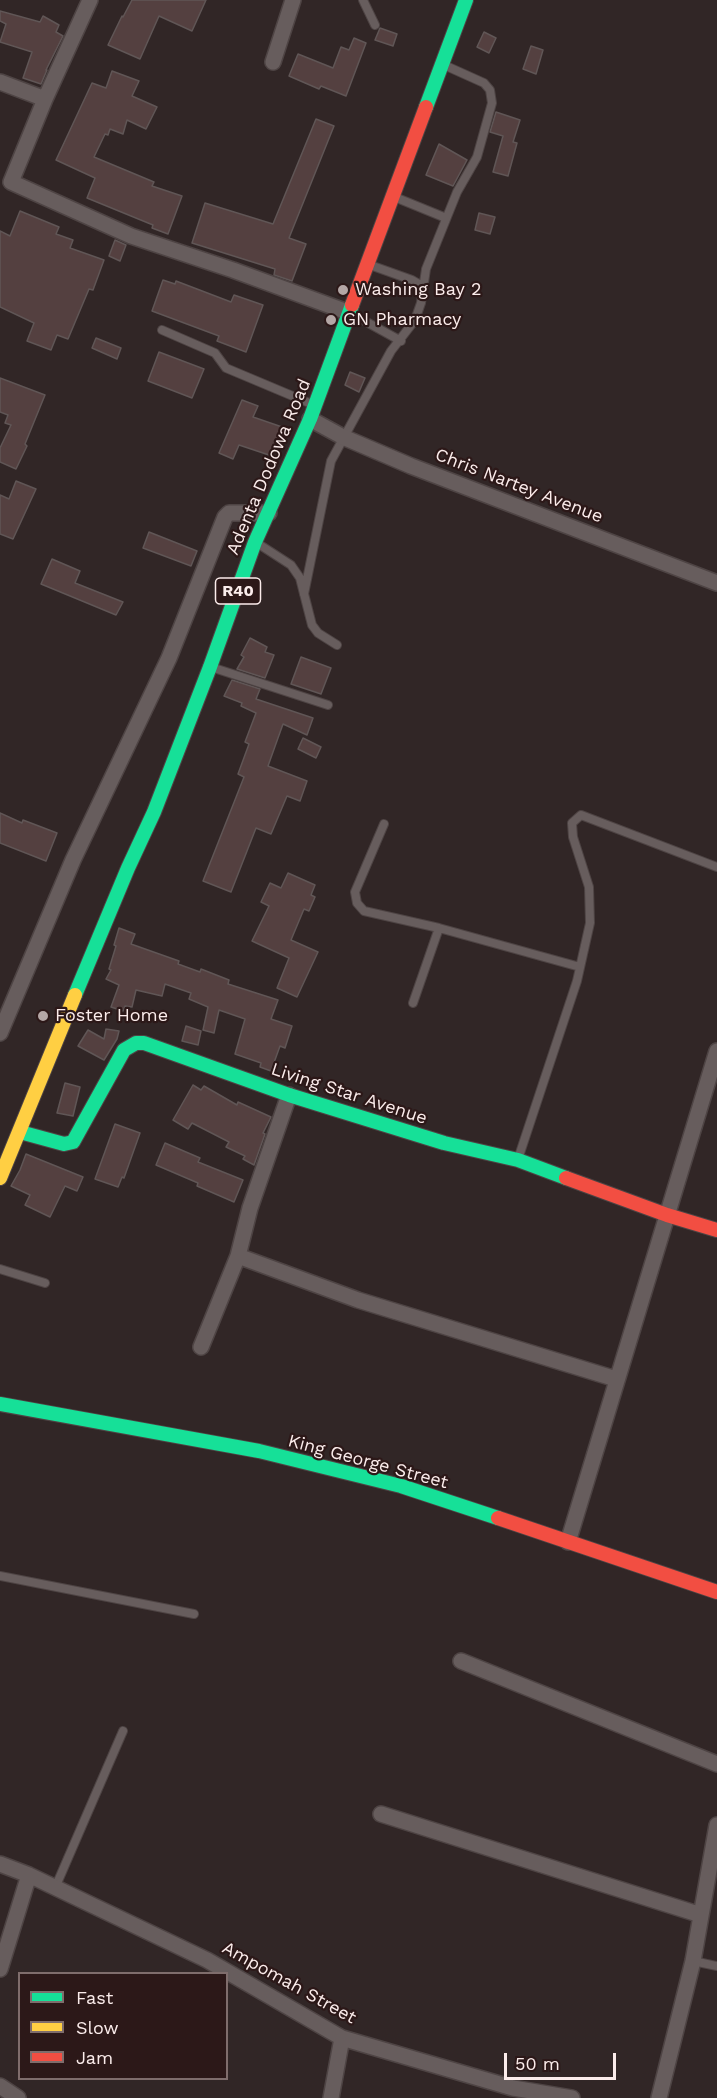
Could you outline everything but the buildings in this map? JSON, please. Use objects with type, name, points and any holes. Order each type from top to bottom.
[{"type":"street","points":[[90,0],[5,183],[131,236],[350,313]]},
{"type":"street","points":[[273,62],[293,0]]},
{"type":"street","name":"Adenta Dodowa Road","points":[[0,1178],[128,868],[154,812],[255,542],[312,412],[466,0]]},
{"type":"street","points":[[0,82],[45,99]]},
{"type":"street","name":"Chris Nartey Avenue","points":[[312,412],[343,437],[411,466],[717,583]]},
{"type":"street","points":[[0,1033],[73,860],[169,658],[225,517],[229,513],[269,513]]},
{"type":"street","name":"Living Star Avenue","points":[[20,1132],[64,1144],[73,1142],[124,1050],[136,1043],[144,1043],[289,1095],[444,1143],[518,1160],[667,1215],[717,1230]]},
{"type":"street","points":[[568,1542],[717,1051]]},
{"type":"street","points":[[201,1347],[237,1256],[250,1208],[289,1095]]},
{"type":"street","points":[[237,1256],[358,1300],[616,1380]]},
{"type":"street","name":"King George Street","points":[[0,1404],[259,1451],[401,1486],[717,1592]]},
{"type":"street","points":[[461,1660],[717,1764]]},
{"type":"street","points":[[381,1814],[701,1914]]},
{"type":"street","points":[[659,2098],[693,1961],[717,1825]]},
{"type":"street","name":"Ampomah Street","points":[[0,1864],[55,1887],[228,1972]]},
{"type":"street","points":[[0,1969],[29,1875]]},
{"type":"street","name":"Ampomah Street","points":[[228,1972],[342,2038],[512,2093],[572,2098]]},
{"type":"street","points":[[331,2098],[342,2038]]},
{"type":"street","points":[[0,2086],[18,2098]]},
{"type":"lane","points":[[363,0],[375,25]]},
{"type":"lane","points":[[304,594],[331,461],[392,351],[415,320],[421,303],[426,269],[457,192],[473,168],[492,103],[490,90],[484,83],[442,64]]},
{"type":"lane","points":[[393,196],[446,218]]},
{"type":"lane","points":[[368,265],[412,280],[424,288]]},
{"type":"lane","points":[[350,313],[401,341]]},
{"type":"lane","points":[[162,330],[215,353],[226,369],[312,412]]},
{"type":"lane","points":[[255,542],[291,566],[300,578],[312,625],[318,633],[337,645]]},
{"type":"lane","points":[[210,667],[328,705]]},
{"type":"lane","points":[[518,1160],[573,992],[591,923],[589,887],[573,837],[572,823],[581,815],[717,867]]},
{"type":"lane","points":[[384,824],[355,892],[357,903],[364,911],[439,928],[579,968]]},
{"type":"lane","points":[[413,1003],[439,928]]},
{"type":"lane","points":[[0,1269],[45,1282]]},
{"type":"lane","points":[[0,1576],[194,1614]]},
{"type":"lane","points":[[55,1887],[123,1731]]},
{"type":"lane","points":[[693,1961],[717,1966]]},
{"type":"traffic: fast","points":[[426,107],[466,0]]},
{"type":"traffic: fast","points":[[75,995],[154,812],[255,542],[310,419],[352,305]]},
{"type":"traffic: fast","points":[[20,1132],[64,1144],[73,1142],[124,1050],[136,1043],[144,1043],[289,1095],[444,1143],[518,1160],[566,1178]]},
{"type":"traffic: fast","points":[[0,1404],[259,1451],[401,1486],[498,1518]]},
{"type":"traffic: slow","points":[[0,1178],[75,995]]},
{"type":"traffic: jam","points":[[352,305],[426,107]]},
{"type":"traffic: jam","points":[[566,1178],[667,1215],[717,1230]]},
{"type":"traffic: jam","points":[[498,1518],[717,1592]]},
{"type":"place","name":"Washing Bay 2","points":[[343,290]]},
{"type":"place","name":"GN Pharmacy","points":[[331,320]]},
{"type":"place","name":"Foster Home","points":[[43,1016]]}]
